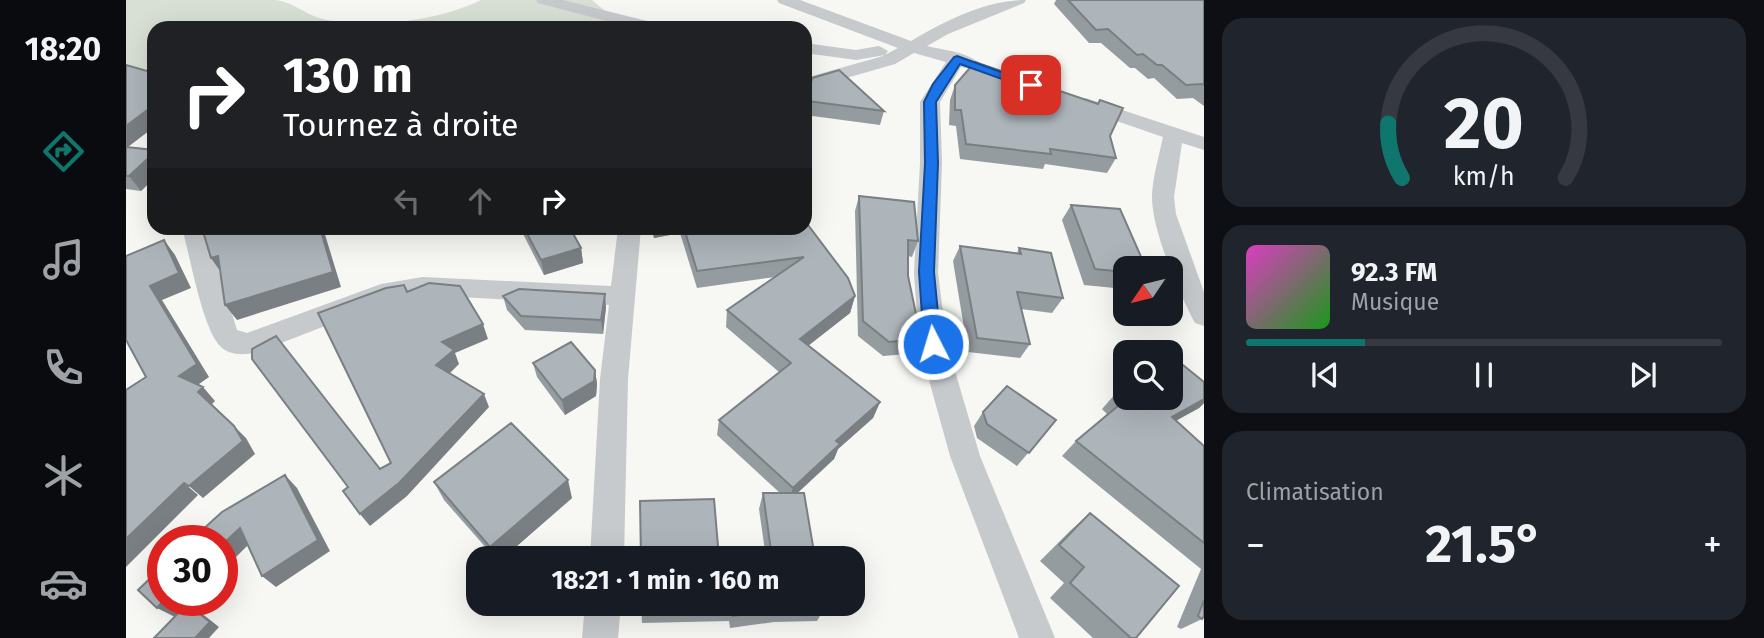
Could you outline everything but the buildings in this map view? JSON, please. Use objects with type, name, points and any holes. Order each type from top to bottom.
[{"type":"street","points":[[544,0],[626,21]]},
{"type":"street","points":[[785,0],[912,47],[994,72]]},
{"type":"street","points":[[812,82],[889,60],[942,30],[1018,0]]},
{"type":"street","points":[[812,49],[856,55],[912,47]]},
{"type":"street","points":[[957,59],[930,102],[931,163],[926,272],[933,344],[965,456],[1037,638]]},
{"type":"street","points":[[1069,98],[1204,144]]},
{"type":"street","points":[[1174,134],[1165,175],[1164,205],[1192,294],[1204,316]]},
{"type":"street","points":[[197,235],[225,329],[229,339],[237,344],[248,344],[390,291],[423,286],[623,296]]},
{"type":"street","points":[[607,546],[614,379],[629,235]]},
{"type":"street","points":[[600,638],[602,616]]},
{"type":"shaded area","points":[[126,0],[275,0],[332,21],[147,21],[147,72],[126,77]]},
{"type":"shaded area","points":[[481,0],[592,0],[618,21],[407,21],[444,14]]},
{"type":"route","points":[[933,344],[926,272],[931,163],[930,102],[957,59],[1031,85]]}]
